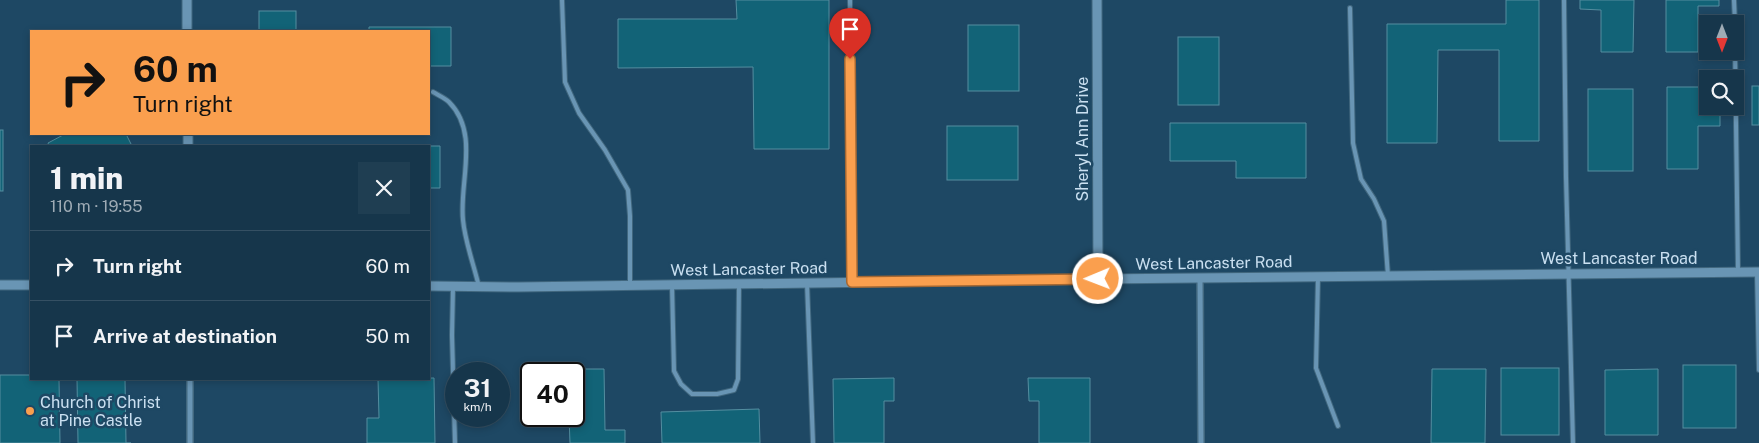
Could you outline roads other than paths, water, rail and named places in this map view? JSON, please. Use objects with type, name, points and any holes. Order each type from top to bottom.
[{"type":"street","points":[[187,0],[187,30]]},
{"type":"street","name":"Sheryl Ann Drive","points":[[1097,0],[1098,279]]},
{"type":"street","name":"West Lancaster Road","points":[[430,286],[630,286],[1758,272]]},
{"type":"street","points":[[1200,278],[1202,443]]},
{"type":"street","points":[[0,285],[30,285]]},
{"type":"street","points":[[190,380],[190,443]]},
{"type":"lane","points":[[562,0],[565,82],[579,113],[605,150],[628,190],[630,286]]},
{"type":"lane","points":[[850,0],[852,282]]},
{"type":"lane","points":[[1564,0],[1566,177],[1573,443]]},
{"type":"lane","points":[[1734,0],[1734,15]]},
{"type":"lane","points":[[1350,8],[1353,143],[1361,179],[1374,199],[1384,221],[1388,276]]},
{"type":"lane","points":[[1735,60],[1738,272]]},
{"type":"lane","points":[[433,92],[449,101],[464,127],[466,150],[462,206],[463,222],[479,287]]},
{"type":"lane","points":[[1758,272],[1759,370]]},
{"type":"lane","points":[[1318,276],[1316,368],[1338,426]]},
{"type":"lane","points":[[806,283],[813,443]]},
{"type":"lane","points":[[672,285],[674,371],[681,384],[692,394],[717,394],[734,390],[738,379],[739,284]]},
{"type":"lane","points":[[453,286],[452,335],[455,443]]},
{"type":"place","name":"Church of Christ at Pine Castle","points":[[30,411]]}]
